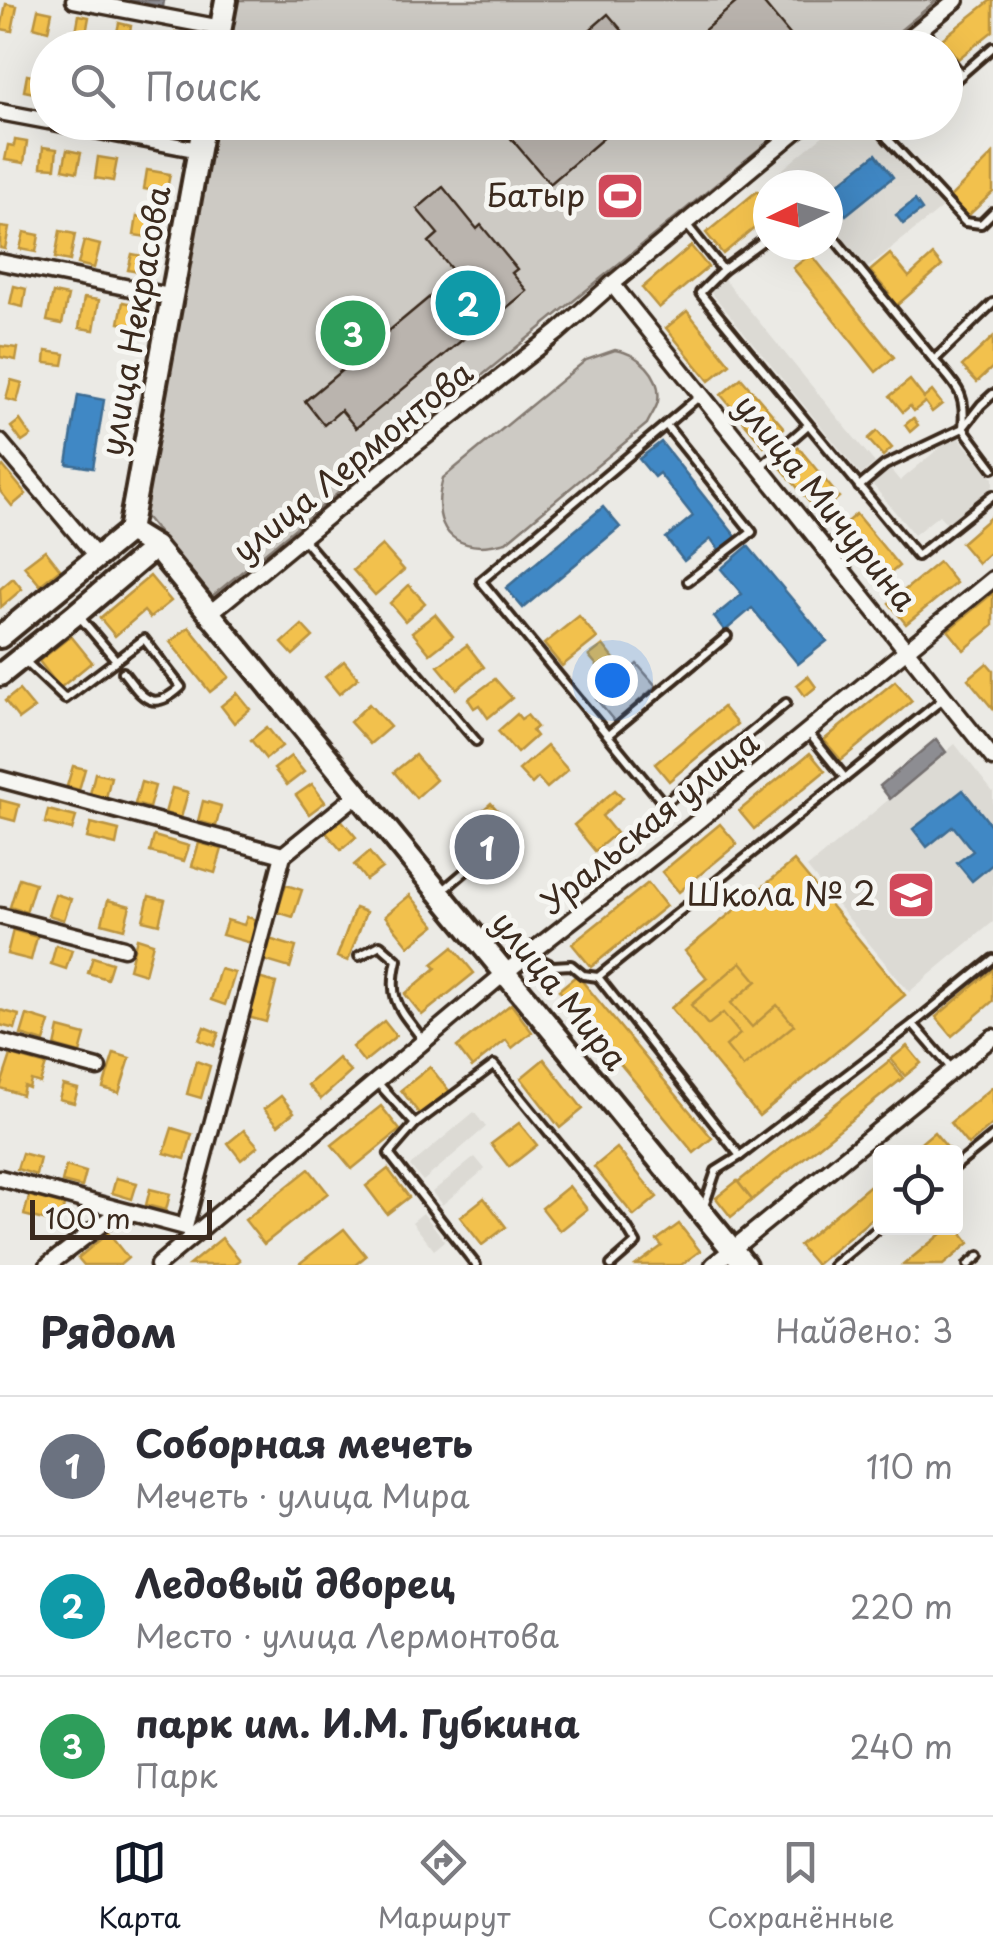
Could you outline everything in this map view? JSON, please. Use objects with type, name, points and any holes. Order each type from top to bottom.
[{"type":"street","points":[[74,0],[188,30]]},
{"type":"street","points":[[220,30],[226,0]]},
{"type":"street","points":[[918,30],[956,0]]},
{"type":"street","points":[[0,112],[30,118]]},
{"type":"street","points":[[145,140],[198,150]]},
{"type":"street","name":"улица Некрасова","points":[[129,531],[200,140]]},
{"type":"street","name":"улица Лермонтова","points":[[210,613],[558,332],[785,140]]},
{"type":"street","points":[[0,262],[170,296]]},
{"type":"street","name":"улица Мичурина","points":[[612,284],[993,758]]},
{"type":"street","points":[[0,442],[96,557]]},
{"type":"street","points":[[0,636],[129,531]]},
{"type":"street","name":"улица Мира","points":[[129,531],[155,547],[739,1257]]},
{"type":"street","points":[[0,675],[155,547]]},
{"type":"street","name":"Уральская улица","points":[[158,1265],[189,1231],[993,579]]},
{"type":"street","points":[[0,779],[283,855]]},
{"type":"street","points":[[0,1178],[189,1231],[283,855],[357,795]]},
{"type":"street","points":[[0,916],[124,948]]},
{"type":"street","points":[[713,1265],[739,1257],[993,1037]]},
{"type":"street","points":[[0,1042],[98,1068]]},
{"type":"street","points":[[48,1265],[120,1211]]},
{"type":"lane","points":[[963,73],[993,47]]},
{"type":"lane","points":[[889,140],[965,222],[981,224],[993,212]]},
{"type":"lane","points":[[686,223],[723,270]]},
{"type":"lane","points":[[753,247],[700,293],[917,556],[993,495]]},
{"type":"lane","points":[[843,249],[956,386],[966,405],[963,428],[993,468]]},
{"type":"lane","points":[[934,360],[993,303]]},
{"type":"lane","points":[[702,394],[481,581],[664,804],[786,703]]},
{"type":"lane","points":[[859,487],[885,464],[963,428],[993,394]]},
{"type":"lane","points":[[666,425],[752,532],[688,581]]},
{"type":"lane","points":[[760,467],[808,425]]},
{"type":"lane","points":[[302,538],[476,741]]},
{"type":"lane","points":[[76,614],[116,660]]},
{"type":"lane","points":[[608,735],[727,636]]},
{"type":"lane","points":[[21,657],[65,699],[144,639],[181,688],[167,700],[150,701],[123,672]]},
{"type":"lane","points":[[598,977],[945,697]]},
{"type":"lane","points":[[808,732],[845,778]]},
{"type":"lane","points":[[440,893],[468,869]]},
{"type":"lane","points":[[359,956],[380,945],[397,960],[392,978],[395,1003],[424,1042]]},
{"type":"lane","points":[[529,954],[554,966],[571,966],[584,975],[598,977],[740,1156]]},
{"type":"lane","points":[[702,1213],[716,1171],[993,958]]},
{"type":"lane","points":[[912,1024],[952,1070]]},
{"type":"lane","points":[[476,1265],[389,1154],[415,1124],[494,1065],[628,1228],[636,1244],[611,1265]]},
{"type":"lane","points":[[376,1081],[415,1124]]},
{"type":"lane","points":[[963,1160],[993,1136]]},
{"type":"lane","points":[[834,1265],[873,1233]]},
{"type":"lane","points":[[968,1265],[979,1256]]},
{"type":"shaded area","points":[[234,0],[937,0],[901,30],[228,30]]},
{"type":"shaded area","points":[[208,140],[770,140],[211,597],[142,513]]},
{"type":"shaded area","points":[[818,140],[888,140],[943,207],[862,272],[843,249],[843,170],[781,170]]},
{"type":"shaded area","points":[[724,279],[875,463],[861,475],[710,291]]},
{"type":"shaded area","points":[[615,350],[640,361],[656,382],[658,401],[647,424],[506,542],[466,544],[448,532],[440,513],[443,478],[586,360]]},
{"type":"shaded area","points":[[956,434],[993,478],[993,486],[947,524],[939,515],[914,535],[872,484],[890,469],[900,481]]},
{"type":"shaded area","points":[[637,664],[656,686],[615,722],[596,699]]},
{"type":"shaded area","name":"Школа № 2","points":[[955,744],[993,792],[993,922],[909,992],[807,868]]},
{"type":"shaded area","points":[[474,1112],[486,1127],[423,1181],[410,1166]]},
{"type":"shaded area","points":[[475,1157],[485,1169],[442,1205],[432,1192]]},
{"type":"shaded area","points":[[423,1213],[445,1241],[434,1250],[412,1222]]},
{"type":"building: Жильё","points":[[993,0],[993,31],[963,55],[963,30],[953,30]]},
{"type":"building: Жильё","points":[[6,4],[17,6],[12,31],[1,29]]},
{"type":"building: Жильё","points":[[38,9],[52,12],[48,30],[34,27]]},
{"type":"building: Жильё","points":[[79,15],[89,17],[87,30],[76,30]]},
{"type":"building: Жильё","points":[[119,23],[131,26],[130,30],[118,30]]},
{"type":"building: Жильё","points":[[27,75],[30,76],[30,92],[24,91]]},
{"type":"building: Жильё","points":[[15,140],[27,142],[24,163],[5,160],[8,145],[14,146]]},
{"type":"building: Жильё","points":[[43,147],[57,149],[55,168],[41,167]]},
{"type":"building: Жильё","points":[[67,150],[81,153],[77,172],[63,169]]},
{"type":"building: Жильё","points":[[993,154],[993,192],[967,217],[949,198]]},
{"type":"building: Жильё","points":[[98,157],[117,160],[113,181],[95,178]]},
{"type":"building: Жильё","points":[[147,170],[170,174],[167,189],[144,189]]},
{"type":"building: Жильё","points":[[753,194],[753,229],[723,254],[706,233]]},
{"type":"building: Жильё","points":[[137,216],[157,220],[154,238],[134,235]]},
{"type":"building: Жильё","points":[[0,227],[9,228],[5,249],[0,248]]},
{"type":"building: Жильё","points":[[60,231],[75,234],[70,261],[55,258]]},
{"type":"building: Жильё","points":[[24,232],[39,235],[36,252],[20,249]]},
{"type":"building: Жильё","points":[[84,241],[100,245],[94,268],[78,264]]},
{"type":"building: Жильё","points":[[691,246],[708,267],[659,308],[642,288]]},
{"type":"building: Жильё","points":[[132,254],[153,258],[149,274],[128,270]]},
{"type":"building: Жильё","points":[[890,254],[909,277],[933,255],[942,266],[895,307],[885,296],[889,293],[870,271]]},
{"type":"building: Жильё","points":[[803,260],[816,260],[894,357],[876,372],[793,268]]},
{"type":"building: Жильё","points":[[14,286],[26,289],[23,307],[10,304]]},
{"type":"building: Жильё","points":[[53,293],[68,296],[62,324],[47,321]]},
{"type":"building: Жильё","points":[[84,298],[99,300],[94,330],[79,328]]},
{"type":"building: Жильё","points":[[123,302],[143,306],[139,327],[119,323]]},
{"type":"building: Жильё","points":[[687,311],[730,364],[709,381],[666,328]]},
{"type":"building: Жильё","points":[[993,337],[993,367],[977,382],[962,366]]},
{"type":"building: Жильё","points":[[0,346],[18,348],[16,360],[0,357]]},
{"type":"building: Жильё","points":[[46,351],[65,354],[63,365],[45,363]]},
{"type":"building: Жильё","points":[[741,378],[784,428],[764,446],[721,395]]},
{"type":"building: Жильё","points":[[11,380],[22,383],[17,402],[6,399]]},
{"type":"building: Жильё","points":[[910,380],[924,398],[932,391],[942,404],[932,412],[925,402],[914,411],[910,406],[903,412],[890,396]]},
{"type":"building: Жильё","points":[[913,418],[918,425],[910,432],[905,425]]},
{"type":"building: Жильё","points":[[20,420],[31,436],[22,442],[11,427]]},
{"type":"building: Жильё","points":[[877,431],[892,448],[883,456],[868,439]]},
{"type":"building: Жильё","points":[[798,447],[839,497],[819,514],[778,464]]},
{"type":"building: Жильё","points":[[3,466],[26,494],[12,506],[0,491]]},
{"type":"building: Жильё","points":[[856,514],[899,566],[879,583],[836,531]]},
{"type":"building: Жильё","points":[[993,515],[993,550],[978,563],[961,543]]},
{"type":"building: Жильё","points":[[382,545],[404,570],[375,595],[353,570]]},
{"type":"building: Жильё","points":[[45,550],[60,569],[40,585],[24,566]]},
{"type":"building: Жильё","points":[[939,562],[956,583],[906,624],[889,603]]},
{"type":"building: Жильё","points":[[150,576],[171,601],[150,618],[144,611],[115,636],[100,618]]},
{"type":"building: Жильё","points":[[13,578],[22,589],[1,607],[0,589]]},
{"type":"building: Жильё","points":[[409,585],[425,603],[405,621],[390,603]]},
{"type":"building: Жильё","points":[[993,593],[993,626],[964,650],[948,630]]},
{"type":"building: Жильё","points":[[435,614],[453,636],[430,654],[412,632]]},
{"type":"building: Жильё","points":[[579,616],[597,638],[562,666],[544,644]]},
{"type":"building: Жильё","points":[[302,625],[313,637],[293,655],[282,643]]},
{"type":"building: Жильё","points":[[189,627],[229,677],[210,692],[170,642]]},
{"type":"building: Жильё","points":[[71,636],[92,662],[60,688],[39,661]]},
{"type":"building: Жильё","points":[[467,645],[484,667],[457,689],[438,666]]},
{"type":"building: Жильё","points":[[603,645],[619,665],[606,676],[589,656]]},
{"type":"building: Жильё","points":[[344,661],[358,678],[339,694],[325,677]]},
{"type":"building: Жильё","points":[[987,663],[993,670],[993,709],[968,679]]},
{"type":"building: Жильё","points":[[808,676],[816,687],[805,696],[797,685]]},
{"type":"building: Жильё","points":[[495,679],[512,698],[488,718],[479,705],[474,708],[468,699]]},
{"type":"building: Жильё","points":[[895,681],[912,701],[841,760],[824,740]]},
{"type":"building: Жильё","points":[[19,690],[34,708],[19,719],[5,701]]},
{"type":"building: Жильё","points":[[237,693],[250,709],[234,723],[221,706]]},
{"type":"building: Жильё","points":[[369,704],[390,727],[370,744],[350,722]]},
{"type":"building: Жильё","points":[[723,707],[737,724],[669,781],[655,764]]},
{"type":"building: Жильё","points":[[517,714],[521,719],[527,715],[537,727],[532,731],[536,736],[517,753],[498,731]]},
{"type":"building: Жильё","points":[[267,727],[282,746],[266,759],[251,740]]},
{"type":"building: Жильё","points":[[547,746],[568,770],[547,788],[538,778],[532,784],[519,770]]},
{"type":"building: Жильё","points":[[810,753],[825,771],[754,829],[739,811]]},
{"type":"building: Жильё","points":[[415,755],[436,780],[416,798],[394,772]]},
{"type":"building: Жильё","points":[[291,756],[304,772],[287,785],[274,769]]},
{"type":"building: Жильё","points":[[73,766],[85,769],[79,790],[67,786]]},
{"type":"building: Жильё","points":[[95,773],[111,777],[106,798],[90,794]]},
{"type":"building: Жильё","points":[[141,782],[155,786],[149,808],[135,804]]},
{"type":"building: Жильё","points":[[312,784],[325,802],[309,814],[296,795]]},
{"type":"building: Жильё","points":[[172,788],[188,792],[181,818],[165,813]]},
{"type":"building: Жильё","points":[[615,790],[623,798],[602,816],[616,833],[595,851],[574,825]]},
{"type":"building: Жильё","points":[[0,800],[19,805],[15,821],[0,817]]},
{"type":"building: Жильё","points":[[203,801],[221,806],[216,826],[198,821]]},
{"type":"building: Жильё","points":[[491,803],[498,811],[490,818],[483,810]]},
{"type":"building: Жильё","points":[[48,810],[76,817],[72,830],[45,823]]},
{"type":"building: Жильё","points":[[339,817],[356,837],[341,850],[324,830]]},
{"type":"building: Жильё","points":[[91,823],[119,830],[116,845],[87,838]]},
{"type":"building: Жильё","points":[[720,824],[737,844],[679,892],[662,872]]},
{"type":"building: Жильё","points":[[154,836],[189,846],[184,861],[150,852]]},
{"type":"building: Жильё","points":[[199,843],[222,849],[215,873],[192,866]]},
{"type":"building: Жильё","points":[[369,852],[382,868],[366,880],[354,865]]},
{"type":"building: Жильё","points":[[794,861],[905,995],[759,1116],[671,1008],[707,978],[685,951]]},
{"type":"building: Жильё","points":[[19,878],[35,883],[26,912],[10,907]]},
{"type":"building: Жильё","points":[[648,883],[666,906],[591,967],[572,944]]},
{"type":"building: Жильё","points":[[286,885],[302,890],[293,917],[277,912]]},
{"type":"building: Жильё","points":[[55,894],[71,899],[64,920],[48,915]]},
{"type":"building: Жильё","points":[[410,895],[435,925],[409,946],[385,916]]},
{"type":"building: Жильё","points":[[149,896],[165,900],[159,924],[143,920]]},
{"type":"building: Жильё","points":[[108,900],[130,906],[124,929],[102,923]]},
{"type":"building: Жильё","points":[[355,908],[366,912],[348,961],[337,957]]},
{"type":"building: Жильё","points":[[247,917],[258,920],[251,943],[222,935],[227,920],[244,925]]},
{"type":"building: Жильё","points":[[13,930],[37,937],[31,960],[7,954]]},
{"type":"building: Жильё","points":[[137,938],[153,943],[145,974],[129,969]]},
{"type":"building: Жильё","points":[[269,939],[296,947],[290,968],[263,960]]},
{"type":"building: Жильё","points":[[56,945],[72,950],[66,969],[51,964]]},
{"type":"building: Жильё","points":[[453,947],[474,973],[422,1015],[405,994],[436,968],[432,964]]},
{"type":"building: Жильё","points":[[93,957],[112,963],[107,979],[88,973]]},
{"type":"building: Жильё","points":[[741,962],[757,981],[731,1003],[752,1027],[777,1005],[794,1025],[743,1067],[726,1046],[740,1034],[723,1013],[708,1025],[691,1005]]},
{"type":"building: Жильё","points":[[220,969],[235,973],[225,1005],[211,1000]]},
{"type":"building: Жильё","points":[[993,969],[993,1001],[952,1036],[936,1017]]},
{"type":"building: Жильё","points":[[577,975],[712,1138],[694,1153],[559,990]]},
{"type":"building: Жильё","points":[[258,978],[276,983],[266,1022],[248,1017]]},
{"type":"building: Жильё","points":[[511,1004],[532,1032],[512,1048],[506,1040],[472,1067],[457,1047]]},
{"type":"building: Жильё","points":[[0,1010],[19,1015],[15,1029],[0,1025]]},
{"type":"building: Жильё","points":[[27,1015],[50,1022],[44,1042],[21,1035]]},
{"type":"building: Жильё","points":[[384,1021],[396,1036],[364,1062],[352,1047]]},
{"type":"building: Жильё","points":[[204,1027],[219,1033],[214,1046],[199,1040]]},
{"type":"building: Жильё","points":[[59,1028],[85,1035],[80,1053],[55,1046]]},
{"type":"building: Жильё","points":[[907,1046],[921,1063],[905,1076],[891,1059]]},
{"type":"building: Жильё","points":[[114,1053],[130,1058],[119,1093],[103,1088]]},
{"type":"building: Жильё","points":[[11,1055],[46,1065],[40,1083],[31,1080],[22,1095],[0,1088]]},
{"type":"building: Жильё","points":[[338,1058],[351,1072],[321,1099],[308,1085]]},
{"type":"building: Жильё","points":[[544,1059],[583,1109],[560,1128],[521,1078]]},
{"type":"building: Жильё","points":[[196,1061],[210,1066],[201,1098],[187,1094]]},
{"type":"building: Жильё","points":[[889,1061],[903,1078],[752,1200],[738,1182]]},
{"type":"building: Жильё","points":[[430,1067],[451,1093],[421,1116],[401,1090]]},
{"type":"building: Жильё","points":[[63,1085],[78,1089],[74,1103],[59,1099]]},
{"type":"building: Жильё","points":[[993,1087],[993,1124],[968,1145],[950,1123]]},
{"type":"building: Жильё","points":[[281,1096],[294,1112],[278,1125],[264,1109]]},
{"type":"building: Жильё","points":[[381,1106],[400,1130],[352,1169],[332,1145]]},
{"type":"building: Жильё","points":[[519,1123],[537,1145],[509,1167],[491,1144]]},
{"type":"building: Жильё","points":[[172,1128],[192,1134],[185,1159],[164,1153]]},
{"type":"building: Жильё","points":[[244,1130],[258,1146],[241,1160],[228,1143]]},
{"type":"building: Жильё","points":[[934,1132],[945,1145],[918,1145]]},
{"type":"building: Жильё","points":[[617,1148],[657,1197],[634,1216],[594,1167]]},
{"type":"building: Жильё","points":[[22,1153],[40,1158],[36,1175],[17,1169]]},
{"type":"building: Жильё","points":[[66,1166],[86,1172],[82,1187],[62,1182]]},
{"type":"building: Жильё","points":[[309,1169],[328,1193],[264,1244],[245,1220]]},
{"type":"building: Жильё","points":[[388,1169],[409,1197],[387,1214],[366,1186]]},
{"type":"building: Жильё","points":[[116,1178],[137,1183],[132,1199],[112,1193]]},
{"type":"building: Жильё","points":[[737,1181],[752,1200],[731,1217],[716,1198]]},
{"type":"building: Жильё","points":[[873,1183],[873,1218],[816,1265],[799,1245]]},
{"type":"building: Жильё","points":[[569,1186],[587,1209],[560,1231],[542,1208]]},
{"type":"building: Жильё","points":[[150,1189],[170,1194],[166,1210],[146,1205]]},
{"type":"building: Жильё","points":[[30,1193],[65,1202],[59,1224],[24,1215]]},
{"type":"building: Жильё","points":[[484,1198],[506,1227],[482,1245],[460,1217]]},
{"type":"building: Жильё","points":[[679,1224],[700,1251],[681,1265],[636,1265],[662,1246],[657,1240]]},
{"type":"building: Жильё","points":[[344,1229],[366,1256],[355,1265],[300,1263]]},
{"type":"building: Жильё","points":[[108,1233],[128,1258],[120,1265],[84,1265],[78,1258]]},
{"type":"building: Жильё","points":[[939,1235],[963,1235],[969,1243],[943,1265],[903,1265]]},
{"type":"building: Жильё","points":[[222,1238],[240,1260],[234,1265],[189,1265]]},
{"type":"building: Школы","points":[[876,154],[893,177],[846,215],[843,180]]},
{"type":"building: Школы","points":[[915,200],[922,210],[903,224],[896,215]]},
{"type":"building: Школы","points":[[78,395],[104,400],[93,468],[67,464]]},
{"type":"building: Школы","points":[[661,442],[737,538],[720,551],[711,539],[684,561],[666,538],[693,516],[659,473],[654,477],[639,459]]},
{"type":"building: Школы","points":[[603,507],[620,527],[523,608],[506,588]]},
{"type":"building: Школы","points":[[748,546],[827,641],[798,664],[752,608],[725,631],[714,617],[742,594],[721,569]]},
{"type":"building: Школы","points":[[963,790],[993,828],[993,864],[972,881],[957,863],[973,851],[953,826],[927,847],[913,829]]},
{"type":"building: Учреждения","points":[[478,825],[511,852],[497,869],[464,842]]},
{"type":"building: Промзона","points":[[129,0],[164,0],[163,7]]},
{"type":"building: Промзона","points":[[936,739],[946,752],[890,799],[880,786]]},
{"type":"building: Прочее","points":[[739,0],[761,0],[786,30],[705,30]]},
{"type":"building: Прочее","points":[[608,14],[622,30],[590,30]]},
{"type":"building: Прочее","points":[[512,140],[601,140],[550,184]]},
{"type":"building: Прочее","points":[[443,187],[517,269],[512,273],[527,291],[356,428],[341,410],[324,425],[305,401],[456,275],[429,242],[438,234],[417,209]]},
{"type":"place","name":"Батыр","points":[[620,196]]},
{"type":"place","name":"Ледовый дворец","points":[[468,303]]},
{"type":"place","name":"парк им. И.М. Губкина","points":[[353,333]]},
{"type":"place","name":"Соборная мечеть","points":[[487,847]]},
{"type":"place","name":"Школа № 2","points":[[911,895]]}]
